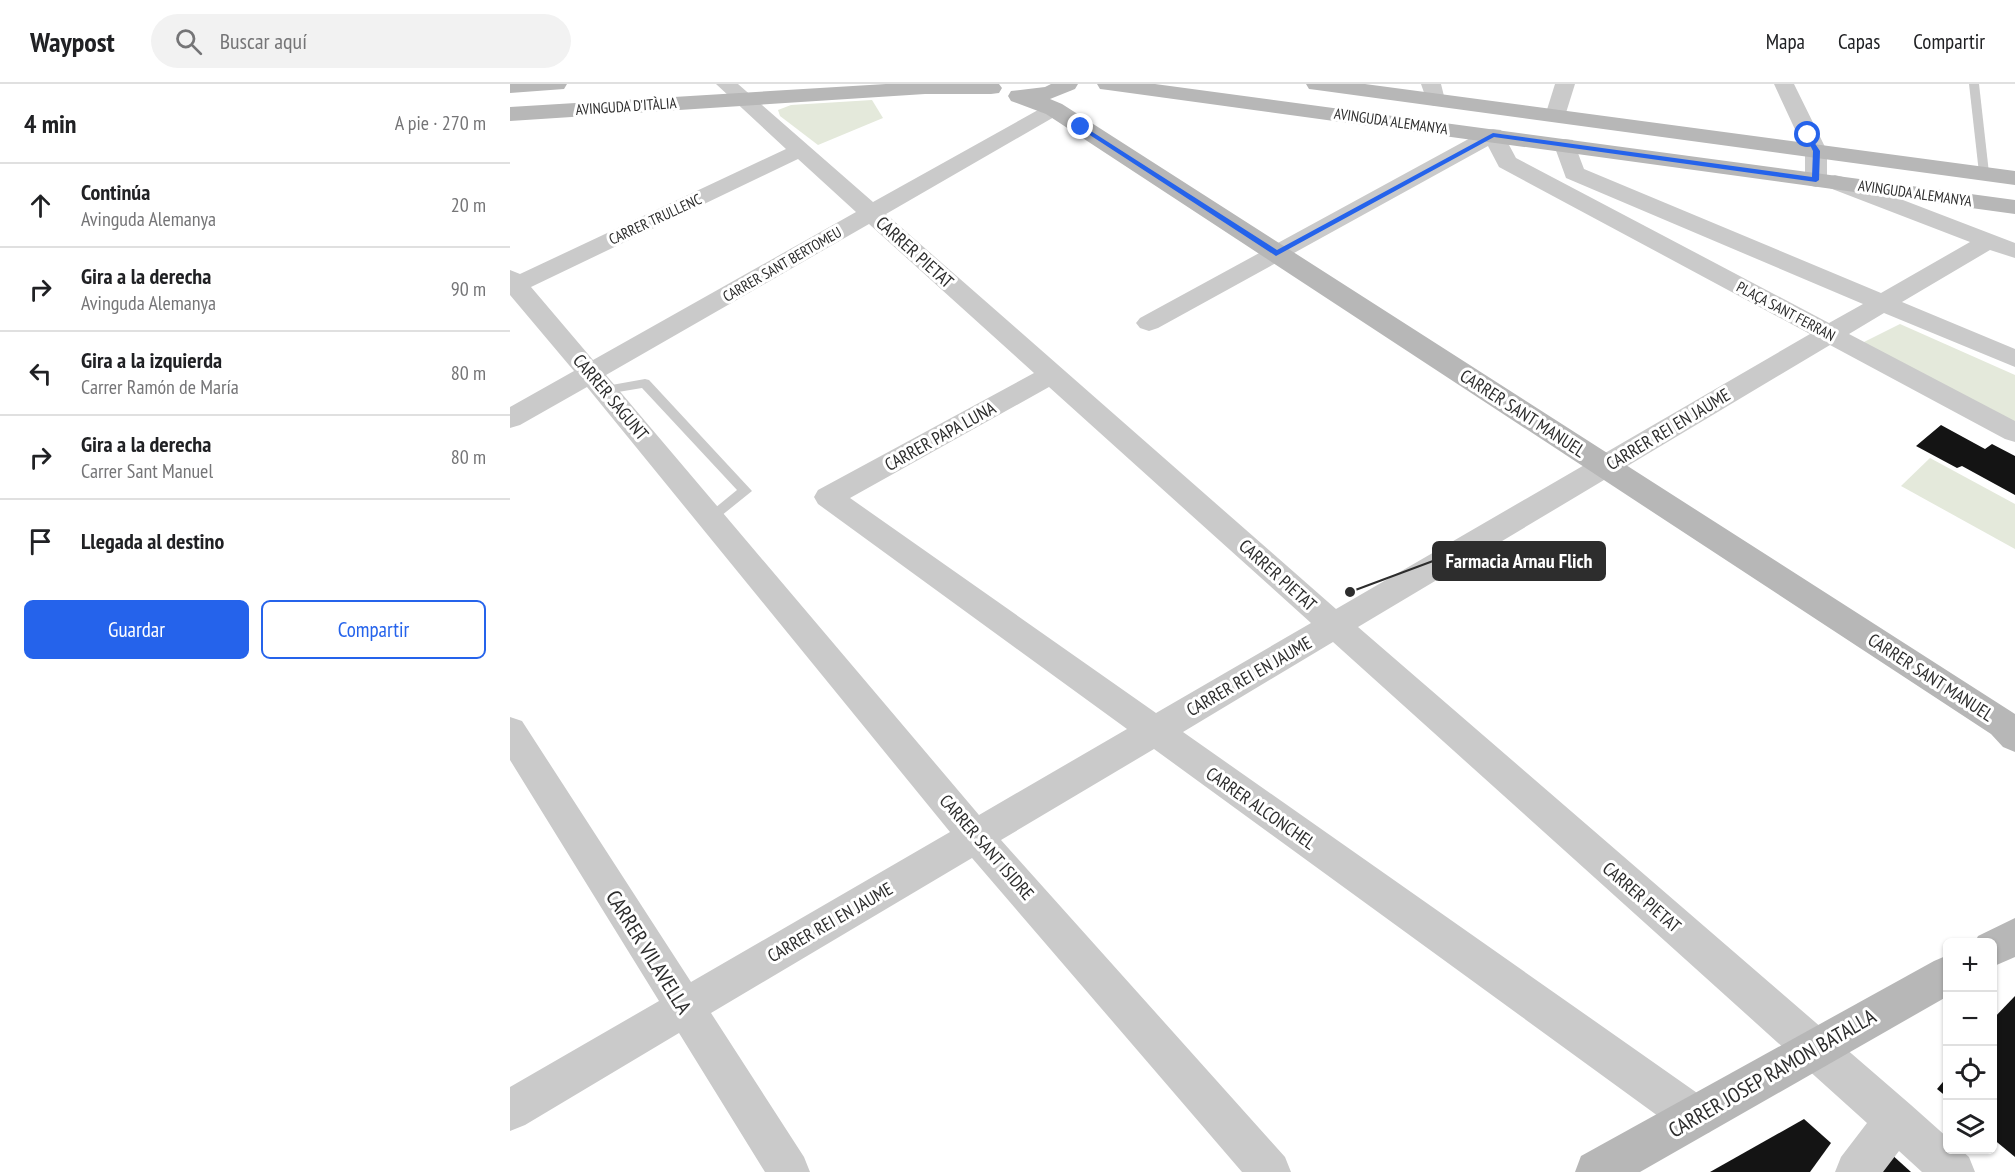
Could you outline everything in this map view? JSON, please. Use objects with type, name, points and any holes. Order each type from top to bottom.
[{"type":"main road","name":"AVINGUDA D'ITÀLIA","points":[[510,87],[556,84]]},
{"type":"main road","points":[[1026,97],[1050,93],[1067,84]]},
{"type":"main road","name":"AVINGUDA ALEMANYA","points":[[1108,84],[2015,207]]},
{"type":"main road","name":"AVINGUDA ALEMANYA","points":[[1317,84],[1433,92],[1555,116],[2015,178]]},
{"type":"main road","name":"AVINGUDA D'ITÀLIA","points":[[510,114],[734,92],[989,86],[1000,93],[1026,97]]},
{"type":"main road","name":"CARRER SANT MANUEL","points":[[1026,97],[1054,109],[2003,724],[2015,736]]},
{"type":"main road","points":[[1997,946],[2015,936]]},
{"type":"main road","name":"CARRER JOSEP RAMON BATALLA","points":[[1597,1172],[1943,976]]},
{"type":"street","points":[[1555,116],[1565,84]]},
{"type":"street","points":[[1784,84],[1816,151],[1826,181],[2002,246]]},
{"type":"street","name":"CARRER PIETAT","points":[[734,92],[1954,1172]]},
{"type":"street","name":"CARRER SANT BERTOMEU","points":[[510,419],[598,381],[871,213],[1054,109]]},
{"type":"street","name":"PLAÇA SANT FERRAN","points":[[1493,135],[1508,162],[1565,181],[1884,302],[2015,359]]},
{"type":"street","points":[[1149,323],[1493,135]]},
{"type":"street","points":[[1564,145],[1565,181]]},
{"type":"street","name":"CARRER TRULLENC","points":[[512,284],[800,150]]},
{"type":"street","name":"PLAÇA SANT FERRAN","points":[[1565,181],[1829,334],[2015,433]]},
{"type":"street","name":"CARRER REI EN JAUME","points":[[510,1110],[1884,302],[2002,246]]},
{"type":"street","name":"CARRER SAGUNT","points":[[512,284],[598,381],[711,517]]},
{"type":"street","name":"CARRER PAPA LUNA","points":[[828,497],[1052,374]]},
{"type":"street","name":"CARRER ALCONCHEL","points":[[828,497],[1695,1117]]},
{"type":"street","name":"CARRER SANT ISIDRE","points":[[711,517],[976,837],[1270,1172]]},
{"type":"street","name":"CARRER VILAVELLA","points":[[510,731],[789,1172]]},
{"type":"street","points":[[1856,1172],[1896,1120]]},
{"type":"lane","points":[[1974,84],[1984,173]]},
{"type":"lane","points":[[598,381],[645,383],[745,491],[711,517]]},
{"type":"shaded area","points":[[872,100],[883,118],[818,145],[780,116],[778,110],[791,105]]},
{"type":"shaded area","points":[[1900,324],[2015,375],[2015,427],[1860,344]]},
{"type":"shaded area","points":[[1930,458],[2015,504],[2015,549],[1901,486]]},
{"type":"building","points":[[1941,425],[1985,449],[1992,444],[2015,456],[2015,495],[1962,466],[1957,468],[1916,446]]},
{"type":"building","points":[[2015,996],[2015,1157],[1997,1142],[1997,1015]]},
{"type":"building","points":[[1943,1082],[1943,1094],[1937,1089]]},
{"type":"building","points":[[1804,1119],[1831,1143],[1810,1172],[1710,1172]]},
{"type":"building","points":[[1890,1153],[1911,1172],[1876,1172]]},
{"type":"place","name":"Farmacia Arnau Flich","points":[[1350,592]]},
{"type":"route","points":[[1081,127],[1276,254],[1493,135],[1816,180],[1816,151],[1808,135]]}]
